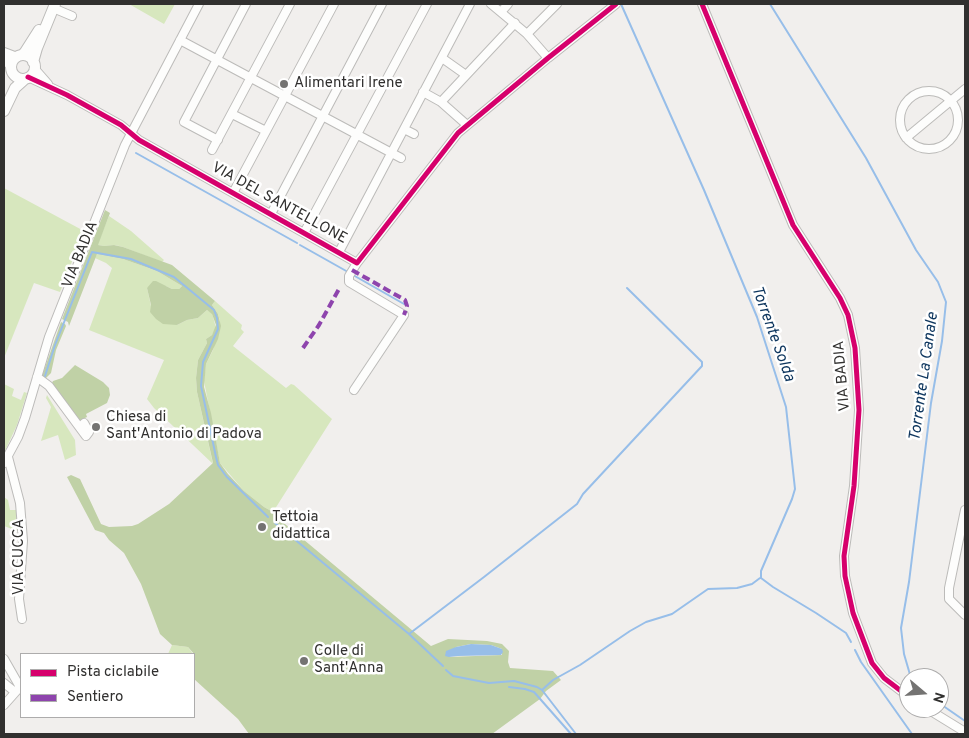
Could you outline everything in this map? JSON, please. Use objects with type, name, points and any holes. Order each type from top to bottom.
[{"type":"main road","points":[[4,96],[9,66],[30,45],[54,5]]},
{"type":"main road","points":[[4,111],[15,88],[34,72],[37,48],[54,5]]},
{"type":"main road","points":[[19,56],[27,56],[34,65]]},
{"type":"main road","points":[[9,66],[19,78],[26,78]]},
{"type":"street","name":"VIA BADIA","points":[[6,460],[25,418],[49,337],[63,300],[130,134],[199,4]]},
{"type":"street","points":[[218,140],[184,122],[246,4]]},
{"type":"street","points":[[212,150],[290,4]]},
{"type":"street","points":[[234,193],[334,4]]},
{"type":"street","points":[[271,214],[382,4]]},
{"type":"street","points":[[304,234],[426,4]]},
{"type":"street","points":[[339,252],[470,4]]},
{"type":"street","points":[[491,4],[515,23],[548,58]]},
{"type":"street","points":[[501,12],[508,4]]},
{"type":"street","points":[[526,34],[557,4]]},
{"type":"street","name":"VIA DEL SANTELLONE","points":[[354,390],[404,315],[349,282],[348,277],[357,263],[458,133],[616,4]]},
{"type":"street","name":"VIA BADIA","points":[[702,4],[792,225],[840,298],[848,315],[855,348],[859,410],[855,478],[844,556],[845,576],[853,613],[872,663],[884,678],[899,689]]},
{"type":"street","points":[[54,5],[72,16]]},
{"type":"street","points":[[441,102],[515,23]]},
{"type":"street","points":[[180,40],[401,158]]},
{"type":"street","points":[[4,52],[19,56]]},
{"type":"street","points":[[442,58],[466,75]]},
{"type":"street","name":"VIA DEL SANTELLONE","points":[[34,65],[42,78],[52,87]]},
{"type":"street","points":[[513,74],[519,82]]},
{"type":"street","name":"VIA DEL SANTELLONE","points":[[26,78],[52,87],[121,126],[130,134],[357,263]]},
{"type":"street","points":[[906,138],[965,89]]},
{"type":"street","points":[[929,90],[944,94],[952,100],[957,108],[959,117],[958,127],[948,142],[940,147],[931,149],[913,145],[906,138],[900,119],[902,109],[915,94],[929,90]]},
{"type":"street","points":[[423,92],[441,102],[467,125]]},
{"type":"street","points":[[232,114],[266,131]]},
{"type":"street","points":[[404,130],[414,134]]},
{"type":"street","points":[[37,377],[48,386],[86,436],[90,432],[84,423]]},
{"type":"street","name":"VIA CUCCA","points":[[6,460],[20,503],[23,541],[20,599],[22,619]]},
{"type":"street","points":[[965,510],[949,588],[949,599],[965,615]]},
{"type":"street","points":[[4,659],[19,689]]},
{"type":"street","points":[[4,683],[19,689]]},
{"type":"street","points":[[4,703],[19,689]]},
{"type":"street","points":[[942,718],[965,732]]},
{"type":"green space","points":[[129,4],[175,4],[164,24]]},
{"type":"green space","points":[[4,188],[84,231],[60,292],[34,283],[4,358]]},
{"type":"green space","points":[[105,210],[110,213],[98,245],[123,247],[172,265],[215,301],[212,305],[218,314],[221,326],[218,339],[206,364],[204,387],[220,463],[244,491],[273,512],[431,646],[448,639],[487,641],[502,644],[509,651],[508,662],[510,668],[553,671],[561,680],[546,691],[540,699],[492,734],[249,734],[238,719],[195,680],[195,653],[188,647],[172,645],[160,634],[141,584],[124,553],[104,533],[95,530],[67,477],[71,475],[80,479],[101,524],[109,527],[132,526],[169,504],[213,463],[197,392],[196,378],[198,360],[207,343],[206,339],[212,335],[216,325],[212,314],[207,310],[198,318],[187,320],[177,325],[163,324],[150,312],[151,305],[147,288],[153,281],[172,289],[179,289],[182,286],[157,271],[123,259],[97,254],[69,326],[68,322],[62,319]],"holes":[[[471,644],[491,645],[502,649],[502,655],[449,657],[456,647]]]},
{"type":"green space","points":[[109,216],[131,231],[164,260],[162,262],[115,245],[97,245]]},
{"type":"green space","points":[[97,254],[123,259],[157,271],[182,286],[179,289],[172,289],[166,286],[147,288],[151,306],[177,325],[187,320],[198,318],[207,310],[212,313],[216,328],[212,335],[206,339],[207,343],[198,360],[196,378],[197,392],[213,464],[154,408],[147,399],[164,360],[89,330],[112,268],[95,258]]},
{"type":"green space","points":[[215,301],[242,325],[241,329],[244,332],[233,346],[286,388],[291,384],[294,385],[332,419],[273,512],[244,491],[220,463],[204,381],[206,364],[213,350],[220,321],[212,305]]},
{"type":"green space","points":[[61,322],[66,326],[56,350],[51,373],[45,379],[42,376]]},
{"type":"green space","points":[[75,365],[103,382],[109,388],[110,395],[107,403],[86,414],[87,417],[76,422],[50,387],[53,381],[62,378]]},
{"type":"green space","points":[[4,384],[14,389],[12,396],[21,400],[24,392],[27,393],[17,425],[4,453]]},
{"type":"green space","points":[[47,395],[75,440],[76,455],[65,460],[58,435],[41,441],[51,407],[46,398]]},
{"type":"green space","points":[[4,497],[8,500],[10,510],[19,510],[20,532],[4,526]]},
{"type":"green space","points":[[172,645],[188,647],[192,653],[168,653]]},
{"type":"water","points":[[471,644],[491,645],[502,649],[503,652],[501,655],[445,656],[446,651]]},
{"type":"waterway","name":"Torrente Solda","points":[[621,4],[704,190],[757,317],[786,407],[795,489],[761,571],[761,578],[846,633],[851,642]]},
{"type":"waterway","name":"Torrente La Canale","points":[[770,4],[866,158],[916,250],[938,282],[946,302],[942,341],[931,403],[909,582],[901,628],[904,654],[908,668]]},
{"type":"waterway","points":[[136,153],[297,243]]},
{"type":"waterway","points":[[300,245],[348,272]]},
{"type":"waterway","points":[[92,252],[131,259],[174,277],[214,310],[218,329],[203,362],[201,386],[218,465],[226,476],[268,517]]},
{"type":"waterway","points":[[45,376],[55,345],[92,252]]},
{"type":"waterway","points":[[353,275],[404,304]]},
{"type":"waterway","points":[[409,634],[577,504],[583,494],[702,366],[702,362],[627,288]]},
{"type":"waterway","points":[[275,523],[409,634],[443,666]]},
{"type":"waterway","points":[[542,690],[553,680],[580,665],[630,631],[646,622],[672,614],[708,589],[737,588],[752,584],[760,578]]},
{"type":"waterway","name":"Torrente Solda","points":[[855,650],[861,662],[912,734]]},
{"type":"waterway","points":[[446,670],[453,676],[489,683],[514,681],[537,687],[542,690],[576,734]]},
{"type":"waterway","points":[[509,687],[534,692],[571,734]]},
{"type":"waterway","name":"Torrente La Canale","points":[[949,710],[965,721]]},
{"type":"marked path","points":[[352,270],[405,300],[407,306],[404,315]]},
{"type":"marked path","points":[[303,348],[319,325],[339,289]]},
{"type":"cycle path","points":[[28,77],[67,95],[121,125],[139,140],[357,263],[458,133],[616,4]]},
{"type":"cycle path","points":[[702,4],[793,225],[840,298],[848,315],[855,348],[859,410],[854,486],[844,556],[845,576],[853,613],[872,663],[884,678],[899,689]]},
{"type":"place","name":"Alimentari Irene","points":[[284,84]]},
{"type":"place","name":"Chiesa di Sant'Antonio di Padova","points":[[96,427]]},
{"type":"place","name":"Tettoia didattica","points":[[262,527]]},
{"type":"place","name":"Colle di Sant'Anna","points":[[304,661]]}]
